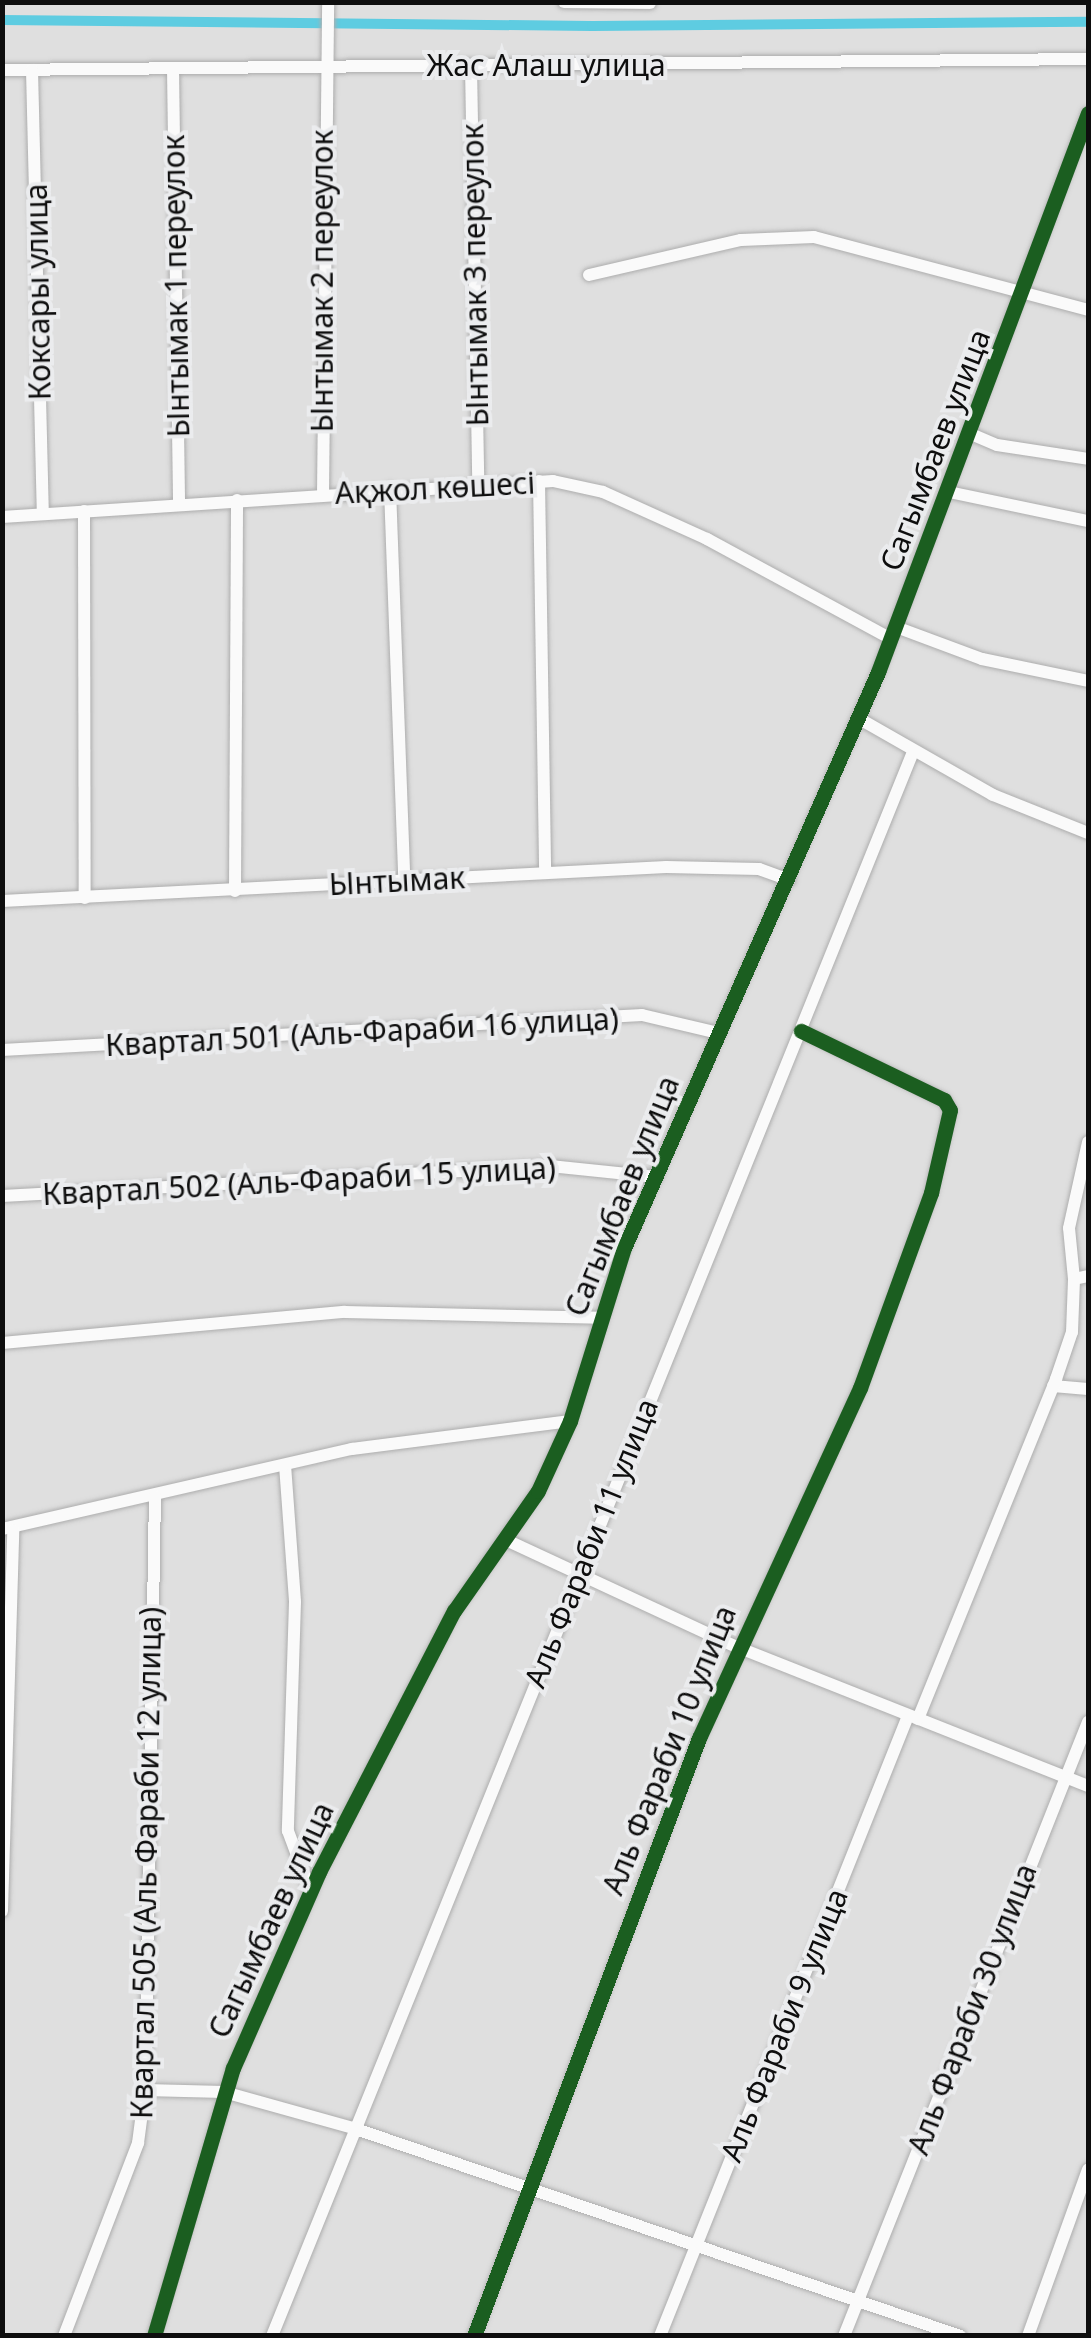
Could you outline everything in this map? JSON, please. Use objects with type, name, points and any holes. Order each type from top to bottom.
[{"type":"street","points":[[564,2],[650,3]]},
{"type":"street","name":"Ынтымак 2 переулок","points":[[323,494],[322,67],[326,9]]},
{"type":"street","name":"Жас Алаш улица","points":[[2,70],[1088,59]]},
{"type":"street","name":"Ынтымак 3 переулок","points":[[471,66],[478,483]]},
{"type":"street","name":"Ынтымак 1 переулок","points":[[173,68],[179,504]]},
{"type":"street","name":"Коксары улица","points":[[32,70],[44,514]]},
{"type":"street","name":"Сагымбаев улица","points":[[154,2336],[224,2092],[311,1893],[454,1611],[538,1491],[570,1421],[600,1318],[656,1177],[894,633],[1026,292],[1088,114]]},
{"type":"street","points":[[589,275],[740,240],[814,237],[1088,310]]},
{"type":"street","points":[[971,434],[997,446],[1088,459]]},
{"type":"street","points":[[539,480],[545,873]]},
{"type":"street","name":"Ақжол көшесі","points":[[2,516],[539,480],[603,492],[707,538],[894,633],[982,659],[1088,682]]},
{"type":"street","points":[[390,489],[404,880]]},
{"type":"street","points":[[948,492],[1088,521]]},
{"type":"street","points":[[236,890],[237,500]]},
{"type":"street","points":[[84,511],[85,898]]},
{"type":"street","points":[[858,718],[993,795],[1088,833]]},
{"type":"street","name":"Аль Фараби 11 улица","points":[[272,2336],[913,752]]},
{"type":"street","name":"Ынтымак","points":[[2,901],[729,866],[789,880]]},
{"type":"street","name":"Квартал 501 (Аль-Фараби 16 улица)","points":[[2,1050],[642,1015],[719,1033]]},
{"type":"street","name":"Аль Фараби 10 улица","points":[[474,2336],[736,1647],[860,1388],[931,1193],[950,1110],[944,1100],[801,1032]]},
{"type":"street","name":"Аль Фараби 9 улица","points":[[660,2336],[695,2240],[1053,1386],[1072,1332],[1082,1278],[1069,1228],[1088,1142]]},
{"type":"street","name":"Квартал 502 (Аль-Фараби 15 улица)","points":[[2,1196],[550,1166],[656,1177]]},
{"type":"street","points":[[2,1343],[345,1312],[600,1318]]},
{"type":"street","points":[[1053,1386],[1088,1389]]},
{"type":"street","points":[[2,1911],[8,1529],[285,1465],[476,1430],[570,1421]]},
{"type":"street","points":[[285,1465],[295,1602],[288,1831],[311,1893]]},
{"type":"street","name":"Квартал 505 (Аль Фараби 12 улица)","points":[[64,2336],[138,2143],[145,2090],[155,1496]]},
{"type":"street","points":[[504,1539],[736,1647],[1088,1786]]},
{"type":"street","name":"Аль Фараби 30 улица","points":[[844,2336],[1088,1722]]},
{"type":"street","points":[[145,2090],[224,2092],[353,2128],[695,2240],[960,2336]]},
{"type":"street","points":[[1028,2336],[1088,2169]]},
{"type":"waterway","points":[[2,20],[592,26],[1088,22]]},
{"type":"cycle path","points":[[154,2336],[233,2068],[319,1872],[454,1611],[538,1491],[570,1421],[624,1248],[878,672],[1088,113]]},
{"type":"cycle path","points":[[474,2336],[699,1738],[860,1388],[931,1193],[950,1110],[944,1100],[801,1031]]}]
